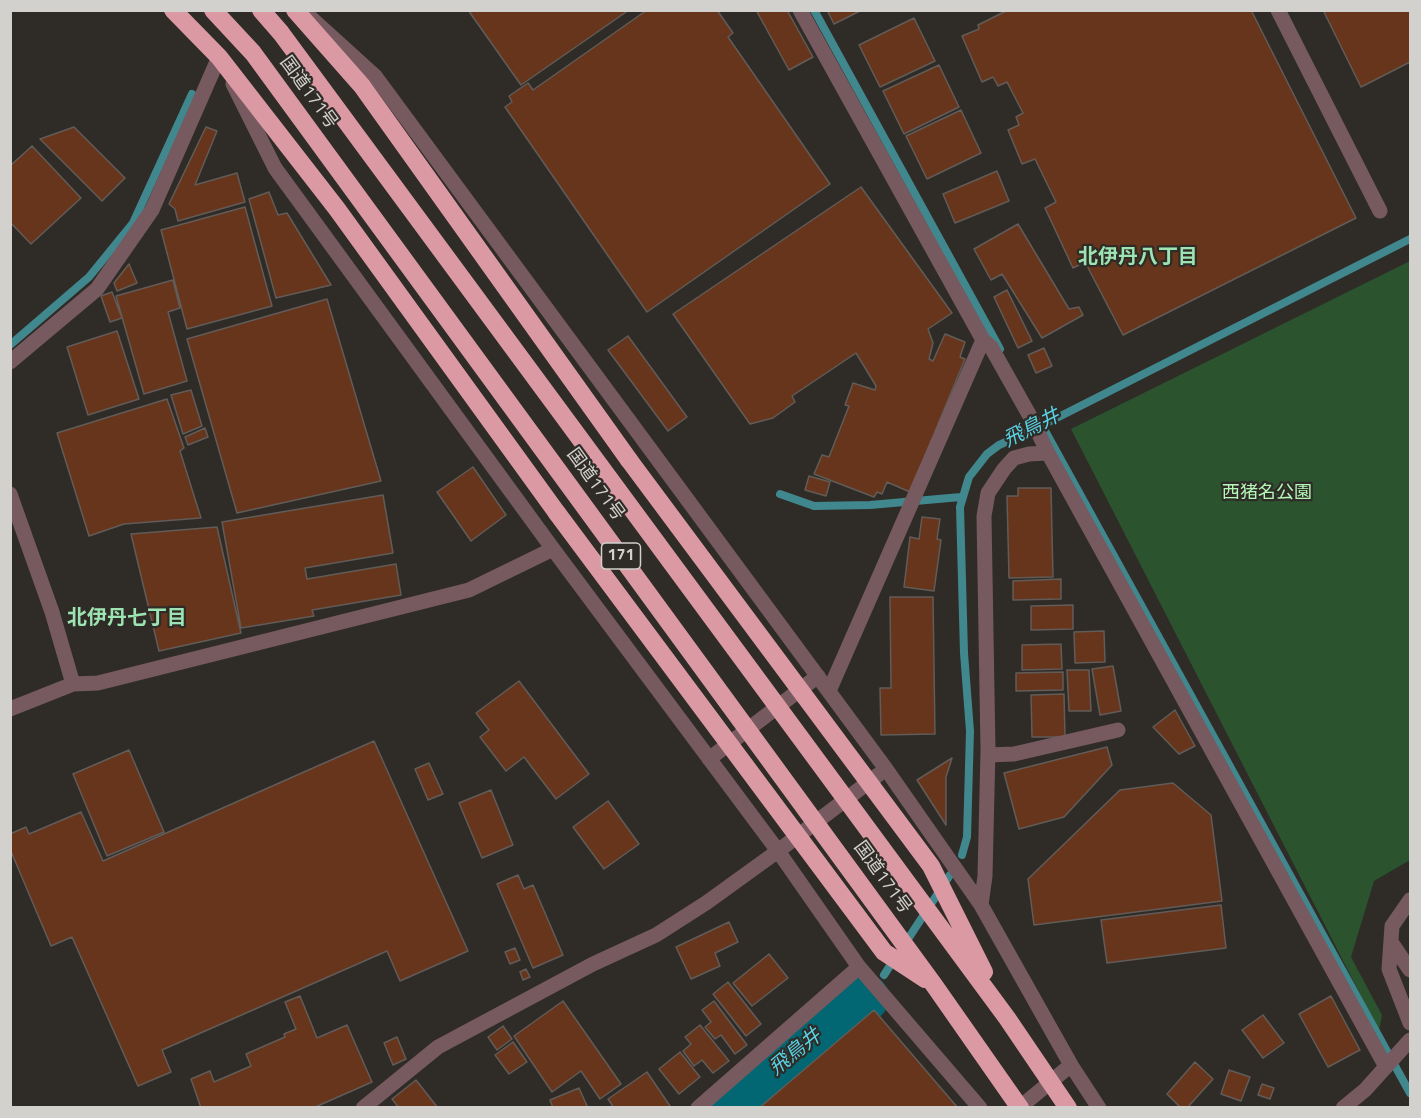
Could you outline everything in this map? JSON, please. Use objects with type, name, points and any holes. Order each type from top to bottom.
[{"type":"highway","name":"171","points":[[173,10],[219,57],[338,209],[557,513],[884,952],[934,985]]},
{"type":"highway","name":"国道171号","points":[[213,10],[253,53],[934,985],[1020,1107]]},
{"type":"highway","name":"国道171号","points":[[261,10],[281,33],[1007,1018],[1068,1107]]},
{"type":"highway","name":"171","points":[[295,10],[362,86],[629,460],[931,866],[1007,1018]]},
{"type":"street","points":[[303,10],[375,76],[886,769],[981,905],[1071,1065],[1099,1107]]},
{"type":"street","points":[[800,10],[983,340],[991,347],[1031,418],[1386,1067]]},
{"type":"street","points":[[1278,10],[1380,211]]},
{"type":"street","points":[[10,362],[97,289],[152,210],[219,57]]},
{"type":"street","points":[[219,57],[275,168],[553,549],[778,851],[859,967],[980,1107]]},
{"type":"street","points":[[829,691],[983,340]]},
{"type":"street","points":[[981,905],[985,876],[988,755],[984,516],[988,493],[1014,458],[1046,449]]},
{"type":"street","points":[[10,494],[17,536],[52,612],[73,684]]},
{"type":"street","points":[[10,710],[73,684],[98,683],[469,590],[553,549]]},
{"type":"street","points":[[709,759],[818,676]]},
{"type":"street","points":[[988,755],[1014,754],[1118,730]]},
{"type":"street","points":[[363,1107],[438,1047],[593,964],[656,935],[706,903],[886,769]]},
{"type":"street","points":[[1410,900],[1392,926],[1389,969],[1410,1023]]},
{"type":"street","points":[[1392,942],[1410,969]]},
{"type":"street","points":[[698,1107],[859,967]]},
{"type":"street","points":[[1343,1107],[1365,1090],[1410,1040]]},
{"type":"street","points":[[1020,1107],[1071,1065]]},
{"type":"green space","name":"西猪名公園","points":[[1410,261],[1410,860],[1374,881],[1351,957],[1382,1015],[1379,1031],[1071,429]]},
{"type":"building","points":[[468,10],[629,10],[521,85]]},
{"type":"building","points":[[647,10],[717,10],[733,33],[728,37],[830,184],[647,312],[505,107],[512,102],[509,96],[528,83],[533,90]]},
{"type":"building","points":[[756,10],[787,10],[813,57],[789,70]]},
{"type":"building","points":[[827,10],[862,10],[834,24]]},
{"type":"building","points":[[1008,10],[1251,10],[1356,218],[1123,335],[1085,262],[1073,268],[1045,208],[1056,202],[1035,159],[1022,164],[1008,130],[1019,125],[1016,117],[1023,113],[1007,82],[998,86],[993,77],[982,82],[962,36],[979,29],[978,25]]},
{"type":"building","points":[[1323,10],[1410,10],[1410,62],[1361,87]]},
{"type":"building","points":[[914,18],[935,61],[880,87],[859,45]]},
{"type":"building","points":[[939,65],[959,107],[904,134],[883,91]]},
{"type":"building","points":[[961,110],[981,153],[927,179],[906,136]]},
{"type":"building","points":[[74,127],[125,178],[102,201],[40,139]]},
{"type":"building","points":[[206,127],[217,131],[195,185],[237,173],[245,202],[178,221],[175,209],[169,204]]},
{"type":"building","points":[[32,146],[81,198],[31,244],[10,222],[10,166]]},
{"type":"building","points":[[997,171],[1009,201],[955,223],[943,194]]},
{"type":"building","points":[[861,187],[952,313],[928,329],[933,343],[929,359],[933,361],[945,334],[965,342],[960,357],[965,359],[910,492],[887,482],[882,494],[877,492],[874,497],[814,474],[822,455],[829,457],[849,406],[845,405],[853,383],[875,390],[876,386],[856,353],[792,396],[795,402],[773,418],[750,424],[673,314]]},
{"type":"building","points":[[269,192],[278,215],[287,213],[331,285],[276,298],[249,199]]},
{"type":"building","points":[[245,207],[272,306],[187,329],[161,230]]},
{"type":"building","points":[[1018,224],[1069,309],[1079,307],[1083,315],[1042,338],[1002,274],[991,280],[974,249]]},
{"type":"building","points":[[129,264],[137,283],[117,291],[114,283]]},
{"type":"building","points":[[173,280],[180,308],[168,312],[187,381],[144,394],[116,296]]},
{"type":"building","points":[[1007,290],[1032,341],[1018,348],[994,297]]},
{"type":"building","points":[[112,292],[122,318],[110,322],[101,296]]},
{"type":"building","points":[[327,299],[381,481],[237,513],[187,339]]},
{"type":"building","points":[[117,331],[139,399],[88,415],[67,347]]},
{"type":"building","points":[[628,336],[687,417],[668,431],[608,350]]},
{"type":"building","points":[[1044,348],[1052,366],[1036,373],[1028,355]]},
{"type":"building","points":[[191,390],[202,426],[183,434],[171,395]]},
{"type":"building","points":[[167,399],[184,448],[180,451],[201,518],[124,524],[89,536],[57,433]]},
{"type":"building","points":[[205,428],[208,437],[188,445],[185,437]]},
{"type":"building","points":[[473,467],[506,515],[471,541],[437,492]]},
{"type":"building","points":[[809,476],[830,482],[826,496],[805,490]]},
{"type":"building","points":[[1018,488],[1051,488],[1053,577],[1009,578],[1007,496],[1018,496]]},
{"type":"building","points":[[383,495],[393,553],[305,568],[307,579],[396,564],[401,595],[312,610],[314,616],[241,628],[222,522]]},
{"type":"building","points":[[922,517],[940,519],[937,539],[941,540],[934,591],[904,587],[910,537],[919,539]]},
{"type":"building","points":[[217,527],[241,633],[159,651],[131,534]]},
{"type":"building","points":[[1061,579],[1061,599],[1013,600],[1013,581]]},
{"type":"building","points":[[890,597],[933,597],[935,734],[881,735],[880,688],[891,688]]},
{"type":"building","points":[[1073,605],[1073,629],[1031,630],[1031,606]]},
{"type":"building","points":[[1104,631],[1105,662],[1075,663],[1074,632]]},
{"type":"building","points":[[1061,644],[1062,669],[1022,670],[1022,645]]},
{"type":"building","points":[[1113,666],[1121,711],[1100,715],[1092,669]]},
{"type":"building","points":[[1067,670],[1089,670],[1091,711],[1069,711]]},
{"type":"building","points":[[1063,672],[1063,690],[1016,691],[1016,673]]},
{"type":"building","points":[[519,681],[589,774],[556,799],[524,757],[506,771],[480,737],[489,730],[476,713]]},
{"type":"building","points":[[1064,694],[1065,737],[1032,737],[1031,695]]},
{"type":"building","points":[[1175,710],[1195,746],[1179,754],[1153,727]]},
{"type":"building","points":[[374,741],[468,951],[400,981],[387,951],[162,1050],[171,1072],[138,1086],[72,937],[51,946],[10,849],[10,834],[26,827],[29,834],[81,812],[103,861]]},
{"type":"building","points":[[1107,747],[1112,765],[1064,817],[1019,829],[1004,773]]},
{"type":"building","points":[[129,750],[164,832],[107,856],[73,774]]},
{"type":"building","points":[[952,758],[946,777],[946,825],[917,780]]},
{"type":"building","points":[[429,763],[443,794],[428,800],[415,769]]},
{"type":"building","points":[[1173,783],[1211,815],[1222,901],[1034,925],[1028,879],[1120,790]]},
{"type":"building","points":[[491,790],[513,845],[482,858],[459,803]]},
{"type":"building","points":[[608,801],[639,844],[604,869],[573,827]]},
{"type":"building","points":[[518,875],[524,889],[533,885],[563,955],[533,968],[497,884]]},
{"type":"building","points":[[1221,905],[1226,948],[1107,963],[1101,920]]},
{"type":"building","points":[[729,922],[738,942],[715,953],[720,966],[691,979],[676,947]]},
{"type":"building","points":[[515,948],[520,960],[510,964],[505,952]]},
{"type":"building","points":[[769,954],[788,978],[752,1006],[733,983]]},
{"type":"building","points":[[526,969],[530,977],[523,980],[520,972]]},
{"type":"building","points":[[728,982],[761,1024],[746,1036],[713,994]]},
{"type":"building","points":[[300,996],[317,1038],[347,1025],[372,1082],[313,1108],[201,1108],[191,1079],[210,1071],[214,1082],[251,1066],[246,1054],[285,1037],[284,1034],[296,1029],[285,1002]]},
{"type":"building","points":[[1331,996],[1360,1050],[1328,1067],[1299,1014]]},
{"type":"building","points":[[563,1001],[621,1084],[600,1099],[581,1071],[552,1092],[514,1036]]},
{"type":"building","points":[[714,1001],[747,1045],[735,1054],[721,1035],[715,1039],[705,1027],[711,1022],[702,1010]]},
{"type":"building","points":[[874,1010],[958,1108],[759,1108]]},
{"type":"building","points":[[1263,1015],[1284,1043],[1263,1058],[1242,1030]]},
{"type":"building","points":[[700,1025],[729,1061],[713,1073],[702,1060],[694,1066],[683,1051],[691,1044],[685,1037]]},
{"type":"building","points":[[503,1026],[512,1039],[497,1050],[488,1037]]},
{"type":"building","points":[[397,1037],[406,1059],[393,1065],[384,1043]]},
{"type":"building","points":[[513,1042],[527,1062],[509,1074],[495,1055]]},
{"type":"building","points":[[680,1052],[700,1077],[679,1094],[659,1069]]},
{"type":"building","points":[[1195,1062],[1213,1079],[1187,1108],[1181,1108],[1167,1094]]},
{"type":"building","points":[[1229,1070],[1250,1077],[1241,1101],[1221,1094]]},
{"type":"building","points":[[647,1072],[670,1106],[667,1108],[614,1108],[608,1099]]},
{"type":"building","points":[[416,1080],[438,1108],[399,1108],[392,1099]]},
{"type":"building","points":[[1262,1084],[1274,1088],[1270,1099],[1258,1095]]},
{"type":"building","points":[[579,1088],[588,1108],[553,1108],[550,1100]]},
{"type":"waterway","points":[[814,10],[1000,349]]},
{"type":"waterway","points":[[10,345],[89,277],[133,223],[192,94]]},
{"type":"waterway","name":"飛鳥井","points":[[962,855],[967,837],[970,731],[964,653],[960,507],[969,477],[987,454],[999,445],[1033,430],[1410,239]]},
{"type":"waterway","points":[[1044,429],[1410,1093]]},
{"type":"waterway","points":[[780,494],[814,506],[870,505],[961,497]]},
{"type":"waterway","name":"飛鳥井","points":[[904,945],[950,875]]},
{"type":"waterway","name":"飛鳥井","points":[[884,975],[895,958]]},
{"type":"waterway","name":"飛鳥井","points":[[727,1108],[865,998]]},
{"type":"district","name":"北伊丹八丁目","points":[[1138,258]]},
{"type":"district","name":"北伊丹七丁目","points":[[127,619]]}]
